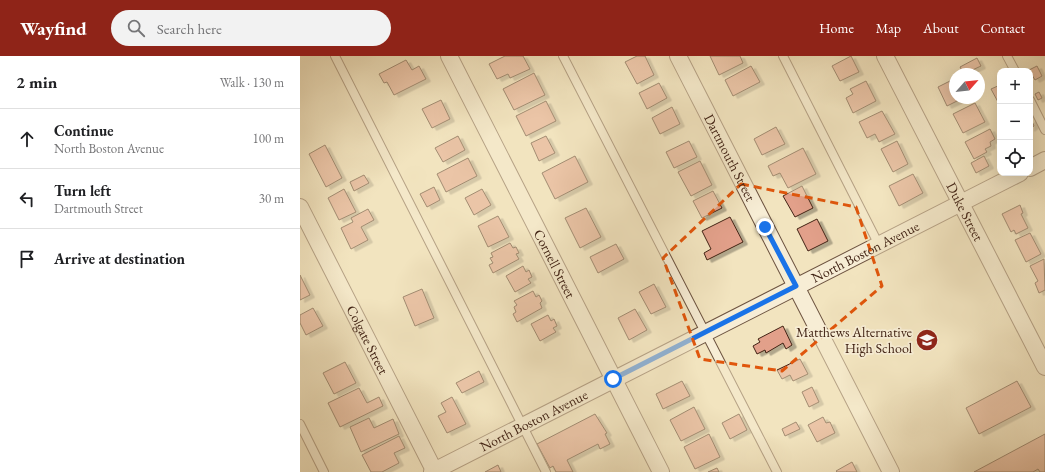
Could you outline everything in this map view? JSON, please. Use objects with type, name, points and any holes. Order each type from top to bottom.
[{"type":"street","name":"Cornell Street","points":[[449,56],[661,472]]},
{"type":"street","name":"Dartmouth Street","points":[[678,56],[891,472]]},
{"type":"street","name":"Duke Street","points":[[885,56],[1045,368]]},
{"type":"street","points":[[1033,166],[1045,160]]},
{"type":"street","name":"North Boston Avenue","points":[[434,472],[613,379],[1014,176]]},
{"type":"street","name":"Colgate Street","points":[[300,207],[434,472]]},
{"type":"lane","points":[[335,56],[546,472]]},
{"type":"lane","points":[[563,56],[777,472]]},
{"type":"lane","points":[[783,56],[878,245]]},
{"type":"lane","points":[[1007,56],[1013,68]]},
{"type":"lane","points":[[1032,104],[1045,130]]},
{"type":"lane","points":[[300,424],[324,472]]},
{"type":"highlighted area","points":[[741,184],[856,207],[882,286],[782,371],[700,359],[663,258]]},
{"type":"building","points":[[505,56],[523,56],[530,69],[510,78],[508,74],[497,79],[489,64]]},
{"type":"building","points":[[637,56],[645,56],[654,75],[637,84],[625,62]]},
{"type":"building","points":[[710,56],[740,56],[743,63],[719,75]]},
{"type":"building","points":[[851,56],[859,72],[840,81],[832,66]]},
{"type":"building","points":[[977,58],[981,66],[977,68],[960,67]]},
{"type":"building","points":[[406,60],[412,70],[419,66],[426,79],[394,95],[387,82],[384,83],[379,74]]},
{"type":"building","points":[[751,66],[760,82],[733,96],[725,80]]},
{"type":"building","points":[[1037,66],[1042,76],[1035,80],[1033,77],[1033,68]]},
{"type":"building","points":[[534,73],[545,95],[514,110],[503,89]]},
{"type":"building","points":[[866,81],[876,101],[853,113],[846,98],[853,94],[850,89]]},
{"type":"building","points":[[949,82],[949,104],[951,104],[947,106],[938,87]]},
{"type":"building","points":[[659,83],[667,98],[647,109],[639,93]]},
{"type":"building","points":[[997,86],[997,100],[991,89]]},
{"type":"building","points":[[1039,92],[1042,98],[1038,100],[1035,94]]},
{"type":"building","points":[[441,100],[450,119],[432,128],[422,109]]},
{"type":"building","points":[[546,101],[556,121],[526,136],[516,116]]},
{"type":"building","points":[[976,104],[985,122],[963,133],[953,114]]},
{"type":"building","points":[[672,107],[680,124],[660,134],[652,118]]},
{"type":"building","points":[[882,111],[895,134],[879,142],[875,134],[867,138],[859,122]]},
{"type":"building","points":[[776,127],[785,144],[762,155],[754,139]]},
{"type":"building","points":[[990,129],[995,139],[990,142],[991,146],[985,149],[987,152],[974,159],[965,142]]},
{"type":"building","points":[[458,136],[465,150],[443,162],[435,148]]},
{"type":"building","points":[[546,136],[555,153],[539,161],[531,143]]},
{"type":"building","points":[[689,141],[697,157],[674,168],[666,152]]},
{"type":"building","points":[[897,141],[908,164],[893,172],[881,149]]},
{"type":"building","points":[[325,145],[342,178],[326,187],[309,154]]},
{"type":"building","points":[[803,148],[816,174],[788,188],[780,173],[773,176],[768,166]]},
{"type":"building","points":[[575,156],[588,182],[555,199],[542,173]]},
{"type":"building","points":[[984,156],[989,166],[976,173],[971,163]]},
{"type":"building","points":[[468,158],[477,176],[446,192],[437,174]]},
{"type":"building","points":[[700,161],[712,185],[691,196],[678,172]]},
{"type":"building","points":[[913,174],[923,193],[899,206],[889,186]]},
{"type":"building","points":[[364,175],[369,183],[354,191],[350,182]]},
{"type":"building","points":[[802,186],[813,208],[795,217],[783,196]]},
{"type":"building","points":[[434,187],[440,200],[427,207],[420,194]]},
{"type":"building","points":[[344,189],[356,212],[339,220],[328,198]]},
{"type":"building","points":[[482,189],[491,205],[474,215],[465,198]]},
{"type":"building","points":[[713,191],[722,208],[702,218],[693,201]]},
{"type":"building","points":[[1020,205],[1023,213],[1021,214],[1028,228],[1016,234],[1014,230],[1011,232],[1002,214]]},
{"type":"building","points":[[586,208],[601,237],[580,248],[565,218]]},
{"type":"building","points":[[368,209],[374,220],[361,227],[368,240],[351,249],[341,228],[353,222],[351,218]]},
{"type":"building","points":[[498,216],[509,237],[488,247],[478,226]]},
{"type":"building","points":[[730,217],[743,242],[707,260],[704,253],[711,249],[702,231]]},
{"type":"building","points":[[817,219],[828,241],[808,251],[797,229]]},
{"type":"building","points":[[1030,233],[1041,254],[1026,262],[1015,240]]},
{"type":"building","points":[[510,243],[513,248],[516,247],[519,253],[516,254],[519,259],[493,273],[489,265],[493,263],[490,258],[493,257],[491,253]]},
{"type":"building","points":[[616,244],[624,259],[598,273],[590,257]]},
{"type":"building","points":[[1044,259],[1045,290],[1039,293],[1035,283],[1038,281],[1030,266]]},
{"type":"building","points":[[523,266],[526,272],[529,270],[532,277],[528,279],[531,283],[515,292],[506,276]]},
{"type":"building","points":[[300,275],[310,295],[300,300]]},
{"type":"building","points":[[654,284],[666,307],[651,314],[639,292]]},
{"type":"building","points":[[422,289],[434,318],[415,326],[403,297]]},
{"type":"building","points":[[533,291],[536,297],[539,295],[542,301],[540,303],[542,308],[517,322],[513,314],[516,312],[514,307],[517,305],[514,301]]},
{"type":"building","points":[[313,308],[323,326],[306,335],[300,323],[300,315]]},
{"type":"building","points":[[635,309],[647,330],[629,340],[618,318]]},
{"type":"building","points":[[548,315],[551,321],[554,319],[557,326],[553,328],[556,332],[540,341],[531,324]]},
{"type":"building","points":[[783,326],[792,345],[786,349],[783,343],[766,353],[765,350],[757,354],[753,346],[760,342],[758,339]]},
{"type":"building","points":[[800,359],[808,374],[793,381],[790,375],[782,379],[777,370]]},
{"type":"building","points":[[345,362],[356,383],[334,394],[323,373]]},
{"type":"building","points":[[479,371],[484,382],[462,393],[456,383]]},
{"type":"building","points":[[682,381],[690,396],[663,409],[656,394]]},
{"type":"building","points":[[1017,381],[1031,407],[979,434],[966,408]]},
{"type":"building","points":[[812,387],[819,402],[809,407],[802,392]]},
{"type":"building","points":[[359,388],[367,403],[379,397],[383,406],[340,427],[328,403]]},
{"type":"building","points":[[452,397],[466,424],[447,433],[438,416],[446,412],[441,403]]},
{"type":"building","points":[[694,407],[705,429],[681,441],[670,420]]},
{"type":"building","points":[[595,414],[607,433],[605,434],[610,444],[600,449],[598,444],[567,460],[573,472],[556,472],[553,466],[550,468],[537,444]]},
{"type":"building","points":[[739,414],[747,430],[730,439],[722,423]]},
{"type":"building","points":[[823,417],[826,423],[830,422],[835,433],[817,442],[808,425]]},
{"type":"building","points":[[369,418],[374,428],[393,419],[399,434],[361,452],[350,427]]},
{"type":"building","points":[[796,422],[800,429],[785,436],[782,429]]},
{"type":"building","points":[[709,434],[720,457],[695,469],[684,447]]},
{"type":"building","points":[[1045,434],[1045,472],[1040,472],[1038,469],[1033,472],[974,472]]},
{"type":"building","points":[[399,436],[405,448],[394,453],[399,463],[382,472],[371,472],[362,455]]},
{"type":"building","points":[[852,462],[857,472],[836,471]]},
{"type":"building","points":[[498,465],[501,472],[485,472]]},
{"type":"building","points":[[717,468],[719,472],[708,472]]},
{"type":"place","name":"Matthews Alternative High School","points":[[927,340]]},
{"type":"route","points":[[613,379],[796,286],[765,227]]}]
